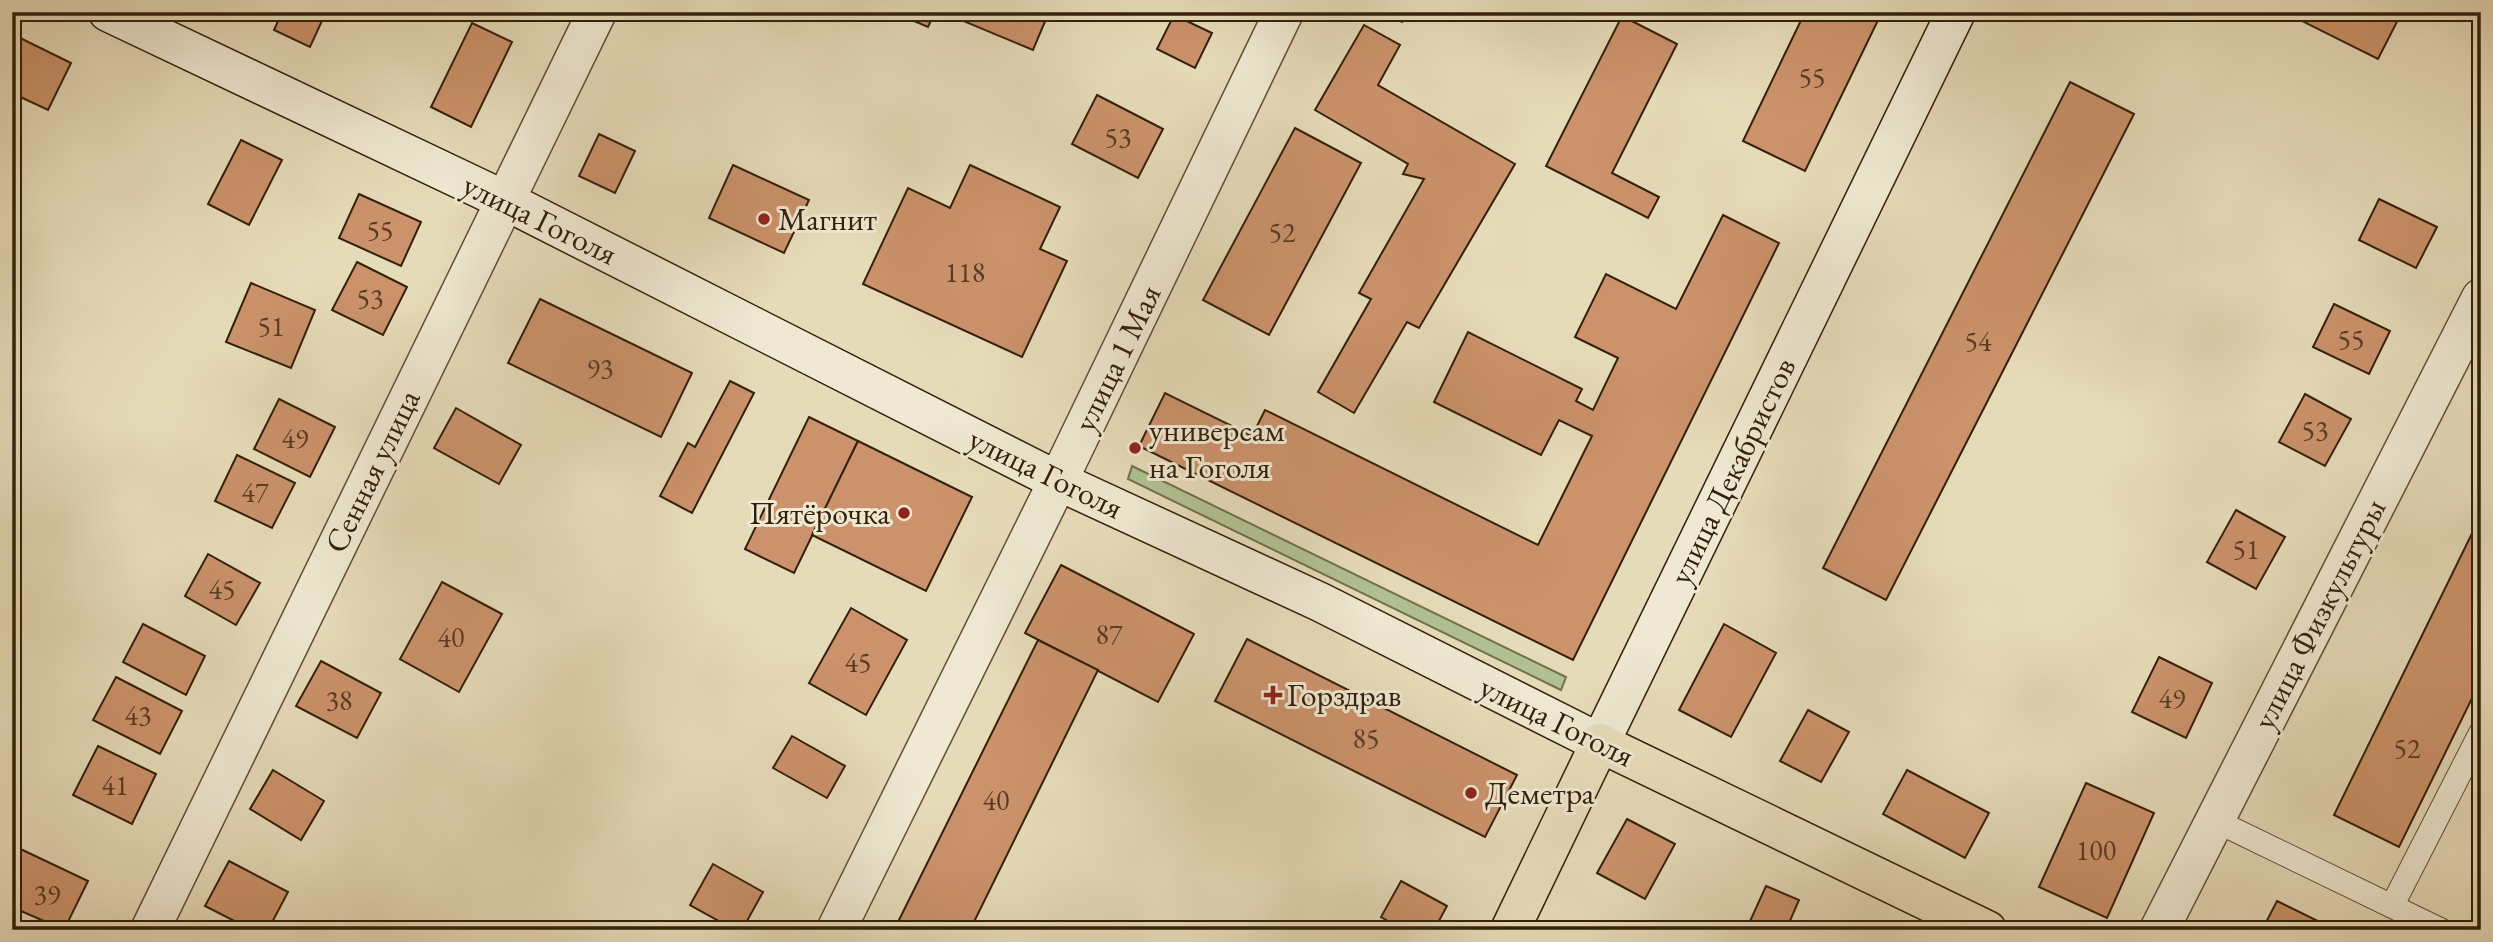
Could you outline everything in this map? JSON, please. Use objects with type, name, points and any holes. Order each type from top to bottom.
[{"type":"main road","name":"улица Декабристов","points":[[1510,930],[1600,743]]},
{"type":"main road","name":"улица Гоголя","points":[[1600,743],[1987,930]]},
{"type":"street","name":"улица Гоголя","points":[[108,12],[504,200],[1058,481],[1320,603],[1600,743]]},
{"type":"street","name":"Сенная улица","points":[[150,930],[597,12]]},
{"type":"street","name":"улица 1 Мая","points":[[836,930],[1058,481],[1284,12]]},
{"type":"street","name":"улица Декабристов","points":[[1600,743],[1956,12]]},
{"type":"street","name":"улица Физкультуры","points":[[2159,930],[2481,298]]},
{"type":"lane","points":[[2392,906],[2481,732]]},
{"type":"lane","points":[[2214,820],[2441,930]]},
{"type":"green space","points":[[1132,466],[1566,677],[1561,690],[1128,479]]},
{"type":"building","points":[[282,12],[326,12],[310,47],[274,30]]},
{"type":"building","points":[[893,12],[935,12],[928,27]]},
{"type":"building","points":[[950,12],[1049,12],[1033,50],[949,15]]},
{"type":"building","points":[[1382,12],[1407,12],[1402,22]]},
{"type":"building","points":[[1805,12],[1882,12],[1805,171],[1743,141]]},
{"type":"building","points":[[2284,12],[2402,12],[2378,59]]},
{"type":"building","points":[[1174,15],[1212,33],[1195,68],[1157,49]]},
{"type":"building","points":[[1622,16],[1677,44],[1612,173],[1659,197],[1648,218],[1546,166]]},
{"type":"building","points":[[472,23],[512,42],[471,127],[431,107]]},
{"type":"building","points":[[1364,25],[1400,45],[1378,85],[1515,164],[1419,328],[1407,322],[1354,413],[1318,392],[1371,299],[1359,293],[1424,179],[1403,174],[1408,164],[1315,110]]},
{"type":"building","points":[[12,34],[71,63],[48,110],[12,93]]},
{"type":"building","points":[[2070,82],[2134,114],[1886,600],[1823,568]]},
{"type":"building","points":[[1097,95],[1163,129],[1138,178],[1072,144]]},
{"type":"building","points":[[1295,128],[1361,163],[1269,335],[1203,300]]},
{"type":"building","points":[[599,134],[635,151],[615,193],[579,176]]},
{"type":"building","points":[[241,140],[282,160],[249,225],[208,204]]},
{"type":"building","points":[[733,165],[809,200],[784,253],[709,218]]},
{"type":"building","points":[[970,165],[1060,207],[1040,249],[1067,261],[1022,357],[863,284],[908,188],[950,208]]},
{"type":"building","points":[[359,194],[421,222],[401,266],[339,238]]},
{"type":"building","points":[[2379,199],[2437,227],[2416,268],[2359,240]]},
{"type":"building","points":[[1723,215],[1779,243],[1573,660],[1139,446],[1165,393],[1252,436],[1265,410],[1538,545],[1592,436],[1559,420],[1541,455],[1434,402],[1468,332],[1582,389],[1576,401],[1593,410],[1618,358],[1575,337],[1606,274],[1676,309]]},
{"type":"building","points":[[357,262],[407,287],[383,335],[332,310]]},
{"type":"building","points":[[251,283],[315,310],[291,368],[226,342]]},
{"type":"building","points":[[540,299],[692,373],[661,437],[508,363]]},
{"type":"building","points":[[2334,304],[2390,331],[2369,374],[2313,347]]},
{"type":"building","points":[[730,381],[754,393],[692,513],[660,496],[688,443],[695,447]]},
{"type":"building","points":[[2305,394],[2351,419],[2325,466],[2279,442]]},
{"type":"building","points":[[279,399],[335,427],[310,477],[254,449]]},
{"type":"building","points":[[456,408],[521,445],[499,484],[434,448]]},
{"type":"building","points":[[809,417],[858,441],[794,573],[745,549]]},
{"type":"building","points":[[858,441],[972,497],[926,591],[812,535]]},
{"type":"building","points":[[237,455],[295,483],[272,528],[215,501]]},
{"type":"building","points":[[2236,510],[2285,537],[2256,589],[2207,562]]},
{"type":"building","points":[[2481,515],[2481,680],[2399,847],[2334,815]]},
{"type":"building","points":[[208,554],[260,583],[236,625],[185,596]]},
{"type":"building","points":[[1061,565],[1194,634],[1158,702],[1025,633]]},
{"type":"building","points":[[442,582],[502,614],[459,692],[400,659]]},
{"type":"building","points":[[851,608],[907,640],[866,715],[809,683]]},
{"type":"building","points":[[143,624],[205,656],[186,695],[123,662]]},
{"type":"building","points":[[1724,624],[1776,653],[1731,737],[1679,710]]},
{"type":"building","points":[[1247,639],[1517,775],[1485,837],[1215,701]]},
{"type":"building","points":[[1038,640],[1098,670],[970,930],[894,930]]},
{"type":"building","points":[[2159,657],[2212,683],[2186,738],[2132,712]]},
{"type":"building","points":[[321,661],[381,693],[357,738],[296,706]]},
{"type":"building","points":[[116,677],[182,711],[160,754],[93,720]]},
{"type":"building","points":[[1808,710],[1849,732],[1821,782],[1780,761]]},
{"type":"building","points":[[792,736],[845,766],[827,798],[773,768]]},
{"type":"building","points":[[98,746],[156,774],[132,824],[73,795]]},
{"type":"building","points":[[273,770],[324,801],[301,840],[250,809]]},
{"type":"building","points":[[1907,770],[1989,813],[1965,858],[1883,814]]},
{"type":"building","points":[[2086,783],[2154,813],[2107,918],[2039,887]]},
{"type":"building","points":[[1627,819],[1675,844],[1645,899],[1597,873]]},
{"type":"building","points":[[12,845],[88,881],[64,930],[12,907]]},
{"type":"building","points":[[229,861],[288,892],[268,930],[252,930],[205,906]]},
{"type":"building","points":[[713,864],[763,892],[742,930],[735,930],[690,905]]},
{"type":"building","points":[[1401,881],[1447,906],[1434,930],[1404,930],[1381,917]]},
{"type":"building","points":[[1766,886],[1799,900],[1786,930],[1746,930]]},
{"type":"building","points":[[2277,901],[2336,930],[2262,930]]},
{"type":"place","name":"Магнит","points":[[764,219]]},
{"type":"place","name":"универсам на Гоголя","points":[[1135,448]]},
{"type":"place","name":"Пятёрочка","points":[[904,513]]},
{"type":"place","name":"Горздрав","points":[[1273,695]]},
{"type":"place","name":"Деметра","points":[[1471,793]]}]
